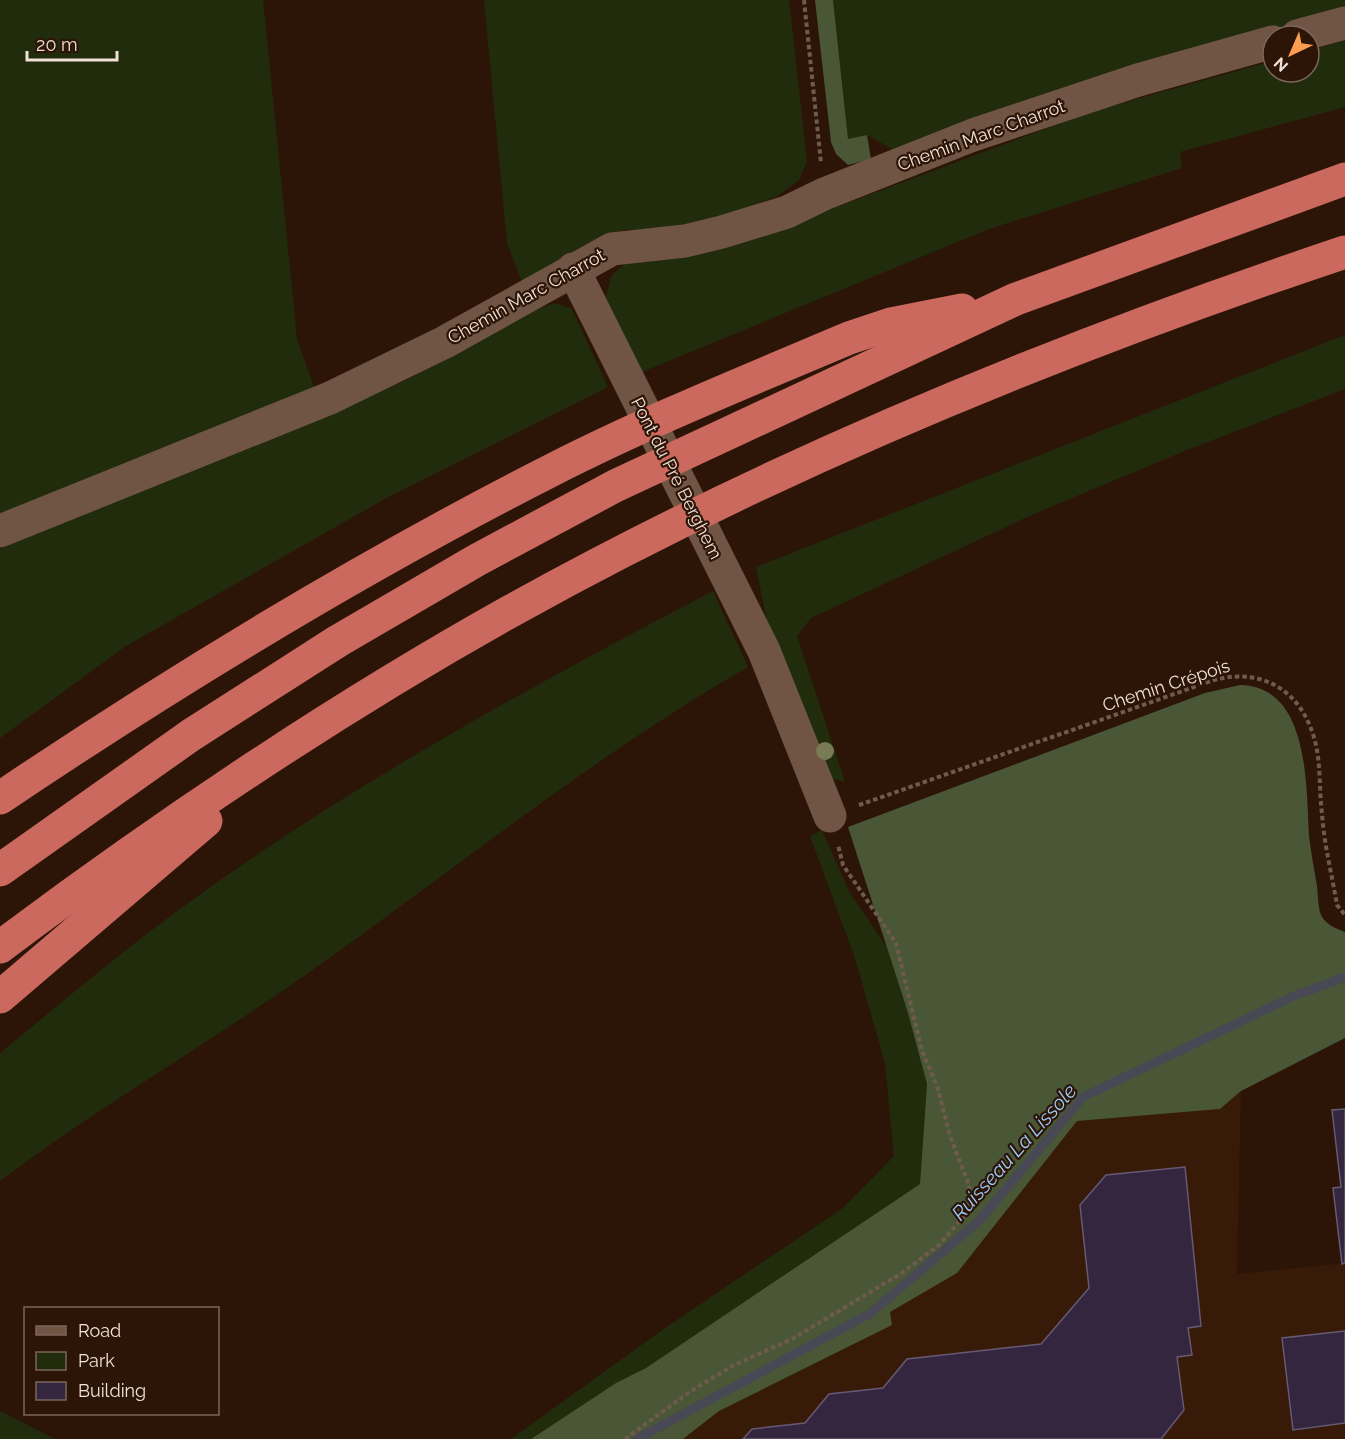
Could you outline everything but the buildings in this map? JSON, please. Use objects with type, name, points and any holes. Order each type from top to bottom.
[{"type":"highway","points":[[0,870],[121,783],[272,682],[477,560],[696,446],[1016,299],[1345,179]]},
{"type":"highway","points":[[0,947],[174,820],[321,724],[510,612],[673,526],[781,474],[1026,369],[1164,315],[1345,252]]},
{"type":"highway","points":[[0,798],[232,649],[468,513],[555,469],[849,338],[891,324],[1016,299]]},
{"type":"highway","points":[[0,997],[321,724]]},
{"type":"street","points":[[1321,29],[1345,23]]},
{"type":"street","name":"Chemin Marc Charrot","points":[[0,531],[330,398],[445,342],[612,249],[685,241],[787,212],[824,194],[973,135],[1138,80],[1261,45]]},
{"type":"street","name":"Pont du Pré Berghem","points":[[573,269],[764,651],[830,816]]},
{"type":"path","points":[[804,0],[824,194]]},
{"type":"path","name":"Chemin Crépois","points":[[830,816],[1234,675],[1251,675],[1274,683],[1294,701],[1310,726],[1319,769],[1322,816],[1337,905],[1345,915]]},
{"type":"path","points":[[625,1439],[690,1391],[734,1365],[792,1339],[902,1273],[939,1245],[963,1217],[970,1202],[969,1185],[950,1136],[937,1086],[922,1052],[896,943],[843,865],[830,816]]},
{"type":"shaded area","points":[[1241,1091],[1237,1274],[1345,1263],[1345,1439],[683,1439],[719,1411],[957,1272],[1077,1121],[1220,1109]]},
{"type":"green space","points":[[0,0],[263,0],[297,339],[314,387],[0,518]]},
{"type":"green space","points":[[484,0],[789,0],[807,161],[799,180],[776,197],[688,228],[624,230],[599,238],[522,282],[507,243]]},
{"type":"green space","points":[[815,0],[833,0],[848,139],[867,135],[871,159],[848,165],[836,154],[831,142]]},
{"type":"green space","points":[[833,0],[1345,0],[1345,10],[1295,24],[1261,24],[1261,34],[1149,65],[899,153],[867,135],[848,140]]},
{"type":"green space","points":[[1345,40],[1345,107],[1180,152],[1182,168],[989,229],[642,372],[606,298],[611,276],[624,264],[688,257],[733,246],[1090,112],[1261,64],[1261,84],[1321,84],[1321,47]]},
{"type":"green space","points":[[554,303],[572,309],[608,387],[390,496],[126,646],[0,738],[0,549],[86,511],[402,382],[535,310]]},
{"type":"green space","points":[[1345,335],[1345,389],[1187,450],[1036,513],[811,618],[797,636],[845,782],[823,776],[769,631],[756,567]]},
{"type":"green space","points":[[713,591],[748,667],[691,701],[581,774],[314,969],[77,1126],[0,1181],[0,1054],[6,1048],[167,918],[253,857],[381,775],[446,737],[579,662]]},
{"type":"green space","points":[[1240,685],[1263,690],[1280,702],[1292,720],[1300,743],[1307,792],[1309,836],[1320,910],[1327,922],[1345,932],[1345,1038],[1241,1091],[1220,1109],[1077,1121],[957,1273],[890,1312],[892,1325],[719,1411],[683,1439],[531,1439],[616,1383],[646,1368],[920,1184],[927,1084],[908,1013],[848,827],[1205,693]]},
{"type":"green space","points":[[822,830],[850,893],[886,946],[908,1013],[927,1084],[920,1184],[646,1369],[616,1383],[531,1439],[511,1439],[665,1328],[843,1208],[894,1156],[885,1063],[855,958],[810,836]]},
{"type":"green space","points":[[0,1411],[55,1439],[0,1439]]},
{"type":"waterway","name":"Ruisseau La Lissole","points":[[637,1439],[871,1313],[980,1220],[1083,1097],[1294,996],[1345,977]]}]
